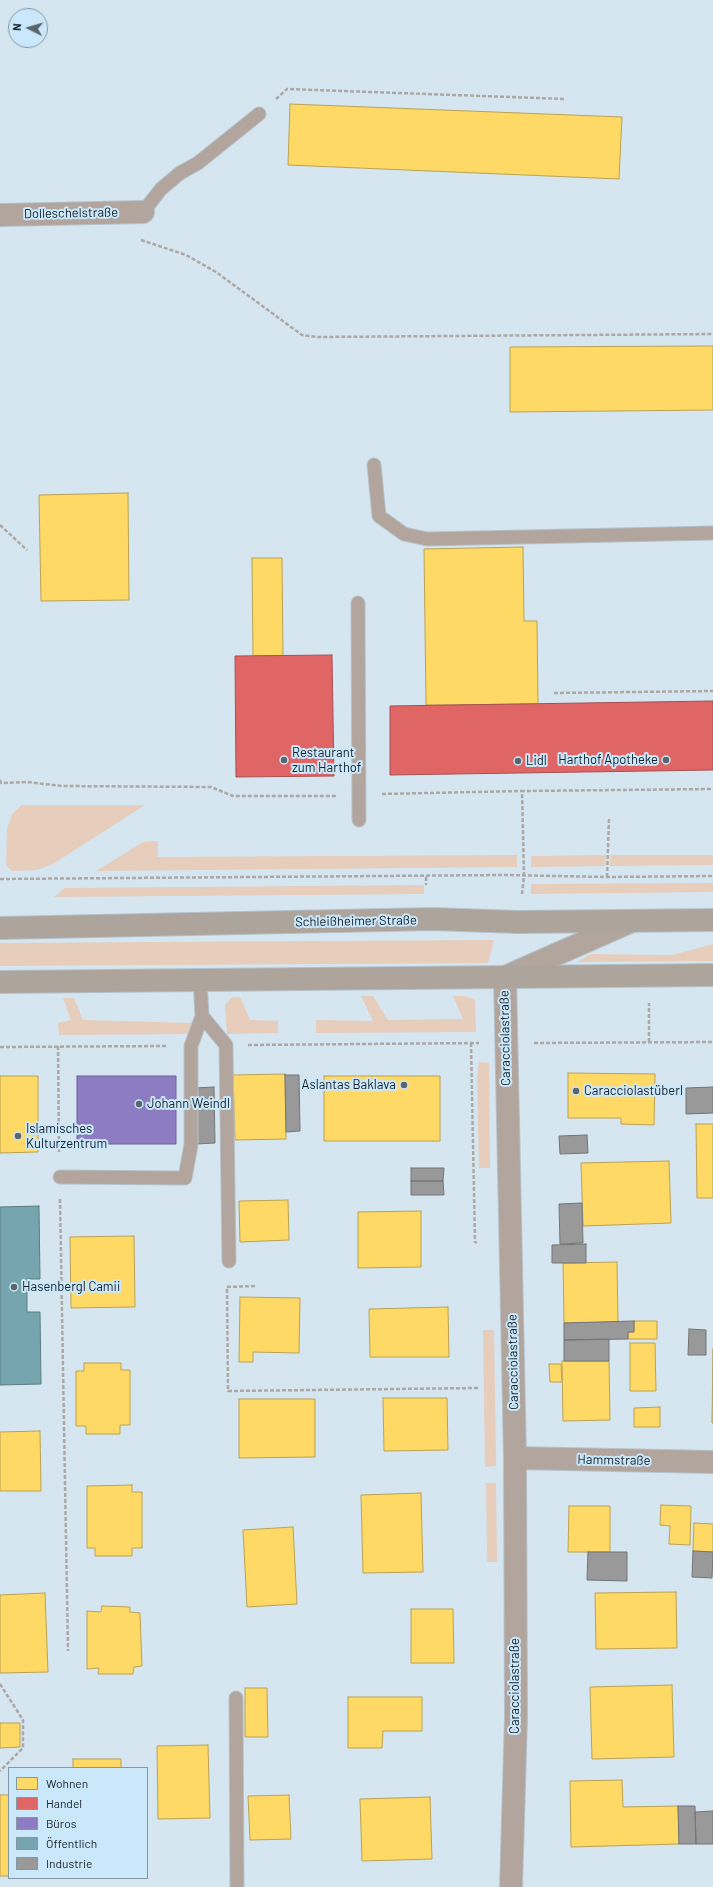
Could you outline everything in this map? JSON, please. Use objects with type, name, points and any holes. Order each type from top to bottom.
[{"type":"main road","name":"Schleißheimer Straße","points":[[0,928],[433,919],[518,922],[713,920]]},
{"type":"main road","points":[[0,982],[713,975]]},
{"type":"street","name":"Dolleschelstraße","points":[[0,215],[143,212]]},
{"type":"street","name":"Caracciolastraße","points":[[511,1887],[516,1717],[515,1458],[505,1043],[505,977],[632,921]]},
{"type":"street","name":"Hammstraße","points":[[515,1458],[713,1462]]},
{"type":"lane","points":[[143,212],[162,189],[180,173],[198,163],[259,114]]},
{"type":"lane","points":[[374,465],[379,516],[404,534],[427,539],[713,533]]},
{"type":"lane","points":[[358,603],[360,820]]},
{"type":"lane","points":[[60,1176],[185,1178],[191,1144],[191,1046],[202,1016],[200,979]]},
{"type":"lane","points":[[202,1016],[226,1045],[229,1261]]},
{"type":"lane","points":[[236,1698],[237,1887]]},
{"type":"path","points":[[259,114],[287,89],[566,100]]},
{"type":"path","points":[[143,212],[140,240],[186,255],[216,272],[302,336],[713,334]]},
{"type":"path","points":[[0,525],[27,550]]},
{"type":"path","points":[[554,693],[713,692]]},
{"type":"path","points":[[0,783],[27,782],[62,786],[211,787],[233,796],[713,789]]},
{"type":"path","points":[[522,791],[524,876]]},
{"type":"path","points":[[607,877],[609,818]]},
{"type":"path","points":[[0,880],[713,876]]},
{"type":"path","points":[[426,877],[426,885]]},
{"type":"path","points":[[650,1000],[650,1042]]},
{"type":"path","points":[[226,1045],[713,1042]]},
{"type":"path","points":[[471,1043],[475,1242],[477,1243]]},
{"type":"path","points":[[58,1046],[68,1651]]},
{"type":"path","points":[[0,1047],[191,1046]]},
{"type":"path","points":[[255,1286],[227,1287],[228,1391],[478,1388]]},
{"type":"path","points":[[0,1684],[23,1720],[23,1748],[0,1771]]},
{"type":"shaded area","points":[[22,805],[145,805],[53,864],[37,870],[12,871],[6,865],[7,829],[12,814]]},
{"type":"shaded area","points":[[158,841],[158,857],[517,855],[517,867],[96,871],[143,842]]},
{"type":"shaded area","points":[[606,855],[605,866],[531,867],[531,856]]},
{"type":"shaded area","points":[[610,855],[713,855],[713,865],[610,866]]},
{"type":"shaded area","points":[[713,883],[713,892],[531,894],[531,884]]},
{"type":"shaded area","points":[[424,885],[424,894],[54,897],[65,888]]},
{"type":"shaded area","points":[[494,940],[488,963],[0,966],[0,943]]},
{"type":"shaded area","points":[[713,944],[713,961],[577,962],[591,954],[672,955]]},
{"type":"shaded area","points":[[361,996],[373,996],[388,1020],[463,1019],[453,996],[465,996],[475,1000],[476,1032],[316,1033],[316,1020],[373,1021]]},
{"type":"shaded area","points":[[232,997],[240,997],[250,1020],[278,1021],[278,1033],[227,1034],[225,1005]]},
{"type":"shaded area","points":[[63,998],[74,998],[83,1020],[192,1023],[191,1034],[59,1035],[58,1023],[71,1020]]},
{"type":"shaded area","points":[[479,1062],[489,1063],[490,1168],[479,1168],[477,1078]]},
{"type":"shaded area","points":[[483,1330],[494,1330],[496,1466],[485,1467]]},
{"type":"shaded area","points":[[486,1483],[496,1483],[497,1562],[487,1562]]},
{"type":"building: Wohnen","points":[[290,104],[622,117],[619,179],[288,165]]},
{"type":"building: Wohnen","points":[[713,346],[713,410],[510,412],[510,347]]},
{"type":"building: Wohnen","points":[[128,493],[129,600],[41,601],[39,495]]},
{"type":"building: Wohnen","points":[[523,547],[524,621],[537,621],[538,704],[426,705],[424,549]]},
{"type":"building: Wohnen","points":[[252,558],[282,558],[283,656],[253,656]]},
{"type":"building: Wohnen","points":[[568,1073],[655,1074],[654,1125],[621,1124],[621,1118],[568,1118]]},
{"type":"building: Wohnen","points":[[285,1074],[286,1139],[235,1140],[233,1075]]},
{"type":"building: Wohnen","points":[[0,1076],[38,1076],[38,1152],[0,1153]]},
{"type":"building: Wohnen","points":[[324,1076],[440,1076],[440,1141],[324,1141]]},
{"type":"building: Wohnen","points":[[696,1124],[713,1124],[713,1198],[697,1198]]},
{"type":"building: Wohnen","points":[[669,1161],[671,1223],[583,1226],[581,1163]]},
{"type":"building: Wohnen","points":[[288,1200],[289,1240],[240,1242],[239,1201]]},
{"type":"building: Wohnen","points":[[421,1211],[421,1267],[358,1268],[358,1212]]},
{"type":"building: Wohnen","points":[[134,1236],[135,1307],[71,1308],[70,1237]]},
{"type":"building: Wohnen","points":[[617,1262],[618,1322],[564,1323],[563,1263]]},
{"type":"building: Wohnen","points":[[240,1297],[300,1298],[299,1353],[253,1352],[253,1362],[239,1362]]},
{"type":"building: Wohnen","points":[[448,1307],[449,1357],[370,1357],[369,1309]]},
{"type":"building: Wohnen","points":[[634,1321],[657,1321],[657,1339],[628,1339],[628,1332],[634,1332]]},
{"type":"building: Wohnen","points":[[630,1343],[655,1343],[656,1391],[630,1391]]},
{"type":"building: Wohnen","points":[[713,1349],[713,1423],[712,1423]]},
{"type":"building: Wohnen","points":[[562,1361],[609,1361],[610,1420],[563,1421]]},
{"type":"building: Wohnen","points":[[84,1363],[121,1363],[121,1370],[130,1370],[130,1425],[120,1425],[120,1434],[86,1434],[86,1426],[76,1426],[76,1371],[84,1371]]},
{"type":"building: Wohnen","points":[[549,1364],[561,1364],[562,1382],[550,1382]]},
{"type":"building: Wohnen","points":[[383,1398],[447,1398],[448,1450],[384,1451]]},
{"type":"building: Wohnen","points":[[239,1399],[315,1399],[315,1457],[239,1458]]},
{"type":"building: Wohnen","points":[[660,1407],[660,1427],[634,1427],[634,1408]]},
{"type":"building: Wohnen","points":[[40,1431],[41,1491],[0,1491],[0,1432]]},
{"type":"building: Wohnen","points":[[132,1485],[132,1492],[142,1492],[142,1548],[132,1548],[132,1556],[95,1556],[95,1548],[87,1548],[87,1486]]},
{"type":"building: Wohnen","points":[[421,1493],[423,1572],[363,1573],[361,1495]]},
{"type":"building: Wohnen","points":[[661,1505],[691,1506],[690,1545],[669,1544],[670,1526],[660,1525]]},
{"type":"building: Wohnen","points":[[569,1506],[610,1506],[610,1552],[568,1552]]},
{"type":"building: Wohnen","points":[[694,1523],[713,1524],[713,1552],[693,1551]]},
{"type":"building: Wohnen","points":[[293,1527],[297,1604],[247,1607],[243,1530]]},
{"type":"building: Wohnen","points":[[676,1592],[677,1648],[596,1649],[595,1593]]},
{"type":"building: Wohnen","points":[[45,1593],[48,1672],[0,1673],[0,1595]]},
{"type":"building: Wohnen","points":[[102,1606],[130,1607],[130,1612],[140,1613],[142,1666],[134,1667],[133,1674],[98,1674],[99,1668],[87,1669],[87,1611],[101,1612]]},
{"type":"building: Wohnen","points":[[411,1609],[453,1609],[454,1663],[411,1663]]},
{"type":"building: Wohnen","points":[[672,1685],[674,1757],[592,1759],[590,1687]]},
{"type":"building: Wohnen","points":[[245,1688],[267,1688],[268,1737],[245,1737]]},
{"type":"building: Wohnen","points":[[348,1697],[422,1697],[422,1731],[383,1731],[382,1748],[348,1748]]},
{"type":"building: Wohnen","points":[[0,1723],[20,1723],[20,1747],[0,1748]]},
{"type":"building: Wohnen","points":[[208,1745],[210,1818],[158,1819],[157,1746]]},
{"type":"building: Wohnen","points":[[73,1759],[121,1759],[121,1767],[73,1767]]},
{"type":"building: Wohnen","points":[[622,1780],[623,1807],[678,1806],[679,1844],[571,1847],[570,1781]]},
{"type":"building: Wohnen","points":[[0,1795],[8,1795],[8,1876],[0,1876]]},
{"type":"building: Wohnen","points":[[289,1795],[291,1839],[250,1840],[248,1796]]},
{"type":"building: Wohnen","points":[[430,1797],[432,1859],[362,1861],[360,1799]]},
{"type":"building: Handel","points":[[332,655],[334,776],[236,777],[235,656]]},
{"type":"building: Handel","points":[[713,701],[713,770],[390,775],[390,706]]},
{"type":"building: Büros","points":[[77,1076],[176,1076],[176,1144],[77,1144]]},
{"type":"building: Öffentlich","name":"Hasenbergl Camii","points":[[39,1206],[40,1279],[27,1279],[27,1312],[40,1312],[41,1384],[0,1385],[0,1207]]},
{"type":"building: Industrie","points":[[285,1075],[299,1075],[300,1131],[286,1132]]},
{"type":"building: Industrie","points":[[214,1087],[215,1143],[196,1144],[195,1088]]},
{"type":"building: Industrie","points":[[713,1087],[713,1113],[686,1114],[686,1088]]},
{"type":"building: Industrie","points":[[587,1135],[588,1153],[560,1154],[559,1136]]},
{"type":"building: Industrie","points":[[411,1168],[444,1168],[443,1181],[411,1181]]},
{"type":"building: Industrie","points":[[411,1181],[443,1181],[444,1195],[411,1195]]},
{"type":"building: Industrie","points":[[582,1203],[583,1243],[560,1244],[559,1204]]},
{"type":"building: Industrie","points":[[586,1244],[586,1263],[552,1263],[552,1245]]},
{"type":"building: Industrie","points":[[634,1321],[634,1332],[628,1332],[628,1339],[564,1340],[564,1323]]},
{"type":"building: Industrie","points":[[689,1329],[706,1330],[706,1355],[688,1355]]},
{"type":"building: Industrie","points":[[609,1339],[609,1361],[564,1361],[564,1340]]},
{"type":"building: Industrie","points":[[693,1551],[713,1552],[712,1578],[692,1577]]},
{"type":"building: Industrie","points":[[588,1552],[627,1552],[627,1581],[587,1580]]},
{"type":"building: Industrie","points":[[678,1806],[695,1806],[696,1844],[679,1844]]},
{"type":"building: Industrie","points":[[713,1811],[713,1844],[696,1844],[695,1812]]},
{"type":"place","name":"Restaurant zum Harthof","points":[[284,760]]},
{"type":"place","name":"Harthof Apotheke","points":[[666,760]]},
{"type":"place","name":"Lidl","points":[[518,761]]},
{"type":"place","name":"Aslantas Baklava","points":[[404,1085]]},
{"type":"place","name":"Caracciolastüberl","points":[[576,1091]]},
{"type":"place","name":"Johann Weindl","points":[[139,1104]]},
{"type":"place","name":"Islamisches Kulturzentrum","points":[[18,1136]]},
{"type":"place","name":"Hasenbergl Camii","points":[[14,1287]]}]
